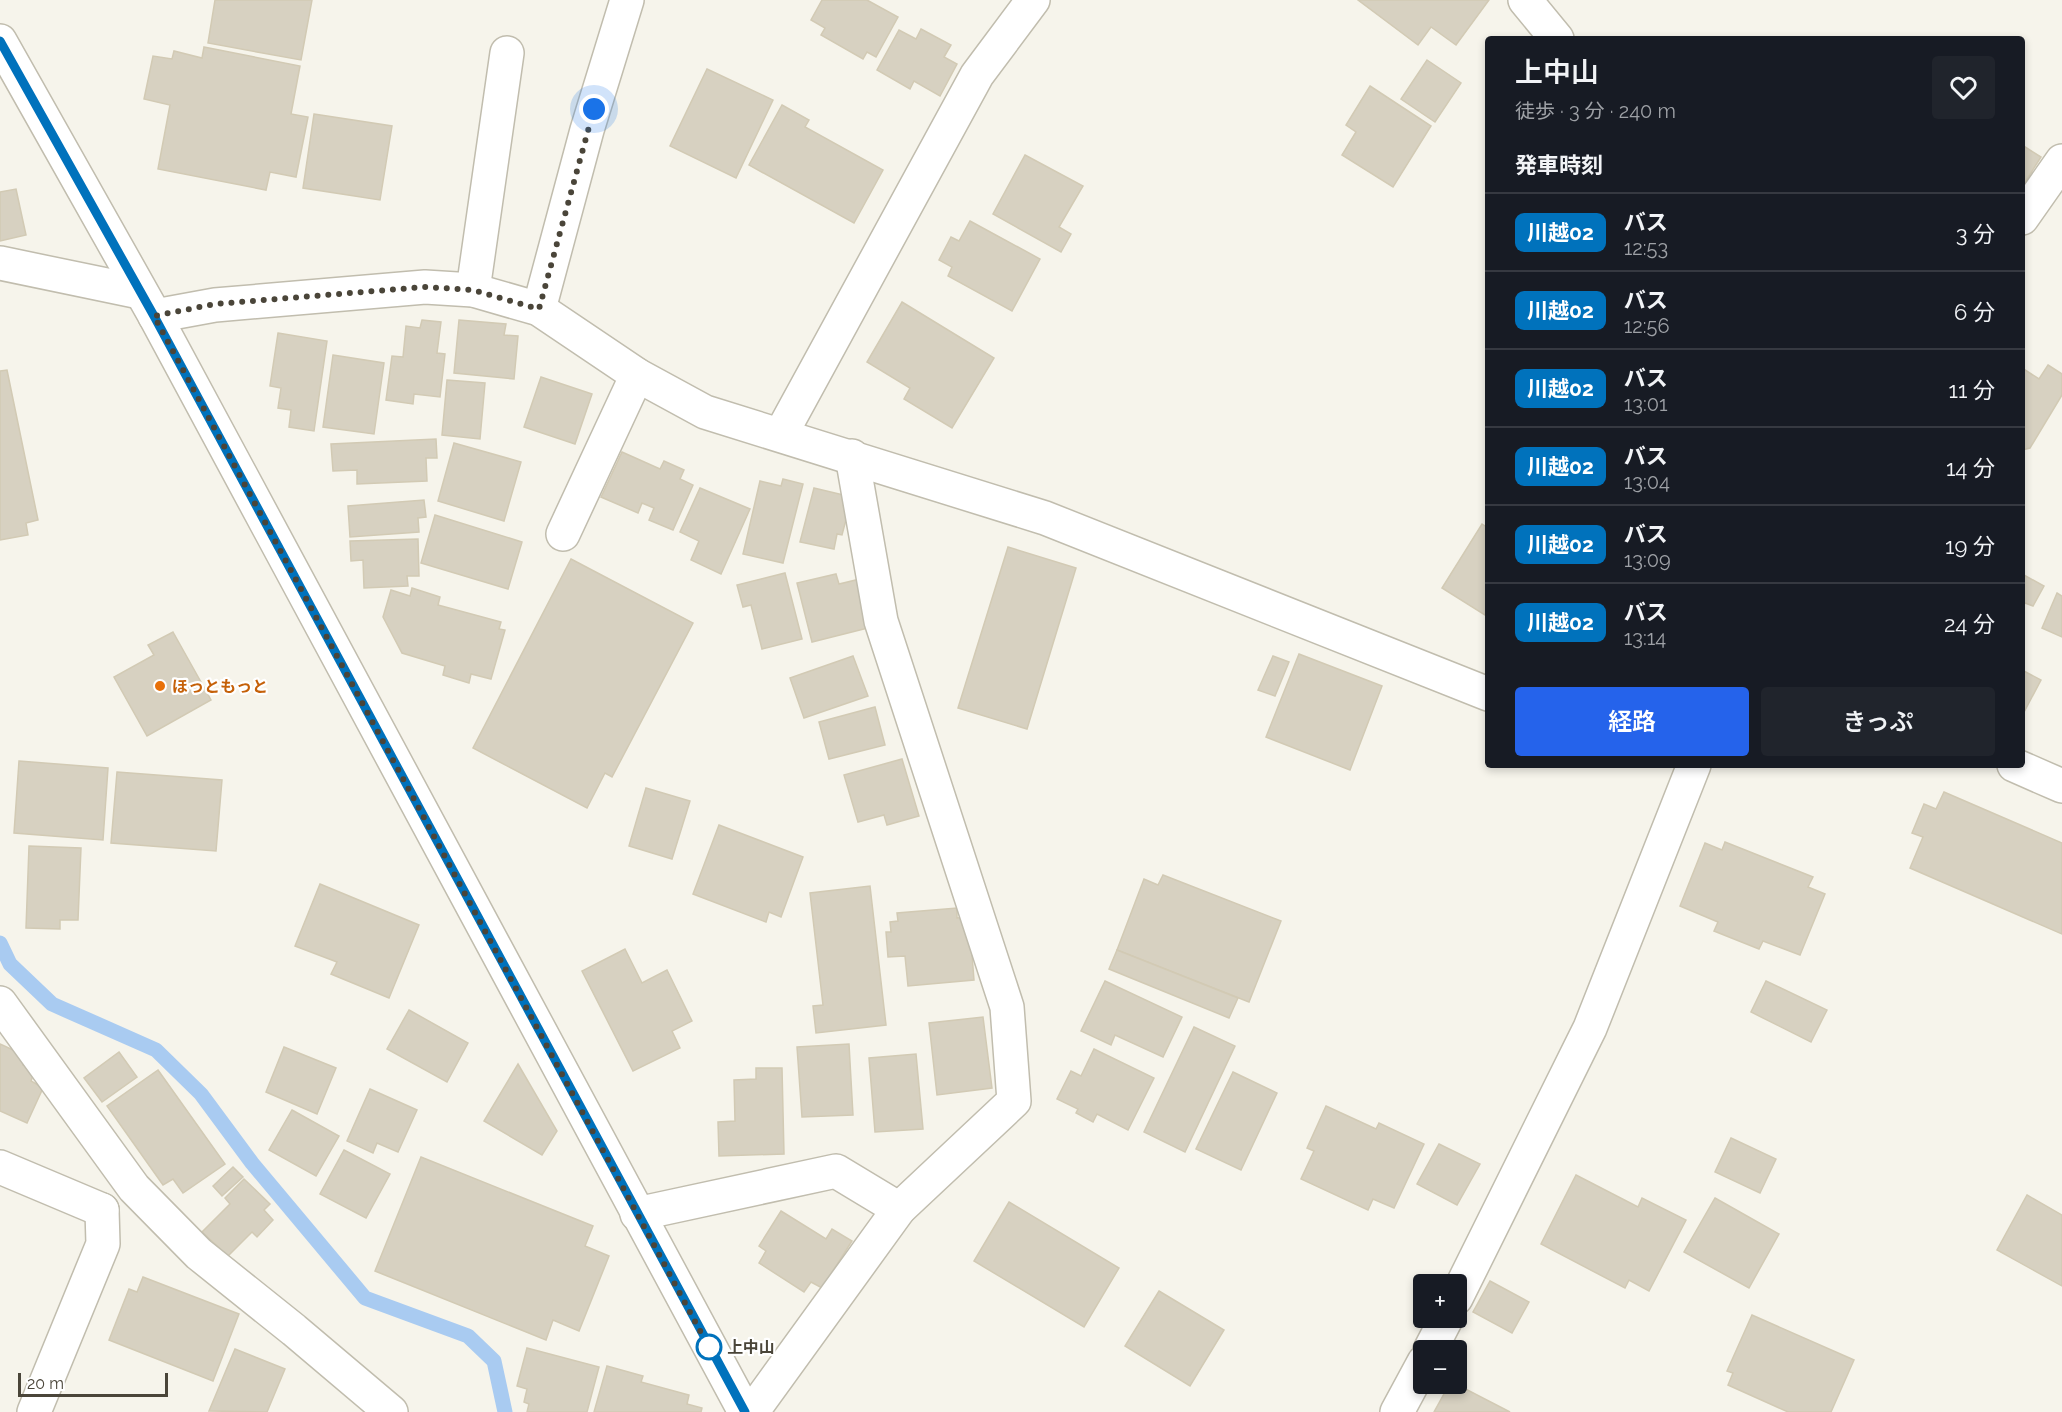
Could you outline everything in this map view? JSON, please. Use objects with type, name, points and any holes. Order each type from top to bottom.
[{"type":"street","points":[[539,309],[587,130],[627,0]]},
{"type":"street","points":[[781,434],[977,75],[1033,0]]},
{"type":"street","points":[[1525,0],[1555,36]]},
{"type":"street","points":[[0,41],[147,304],[745,1412]]},
{"type":"street","points":[[473,290],[507,53]]},
{"type":"street","points":[[2025,214],[2062,161]]},
{"type":"street","points":[[0,263],[147,304],[215,304],[414,288],[473,290],[539,309],[637,375],[705,412],[1045,518],[1485,693]]},
{"type":"street","points":[[563,534],[637,375]]},
{"type":"street","points":[[752,1412],[899,1209],[1014,1101],[1007,1007],[881,621],[852,456]]},
{"type":"street","points":[[1467,1276],[1590,1028],[1683,768]]},
{"type":"street","points":[[2021,768],[2062,786]]},
{"type":"street","points":[[0,1003],[134,1188],[199,1254],[391,1412]]},
{"type":"street","points":[[0,1167],[102,1210]]},
{"type":"street","points":[[637,1214],[836,1171],[899,1209]]},
{"type":"street","points":[[102,1210],[134,1188]]},
{"type":"street","points":[[34,1412],[103,1244],[102,1210]]},
{"type":"street","points":[[1397,1412],[1413,1382]]},
{"type":"building","points":[[215,0],[312,0],[301,60],[208,43]]},
{"type":"building","points":[[822,0],[867,0],[898,17],[876,57],[867,52],[863,59],[821,35],[825,28],[811,20]]},
{"type":"building","points":[[1358,0],[1489,0],[1456,45],[1431,27],[1418,45]]},
{"type":"building","points":[[921,29],[951,45],[944,57],[957,64],[940,96],[914,81],[910,89],[877,70],[899,30],[916,39]]},
{"type":"building","points":[[204,47],[300,66],[291,114],[308,117],[296,177],[270,172],[266,190],[158,169],[170,105],[144,99],[153,56],[172,59],[174,51],[202,58]]},
{"type":"building","points":[[1427,60],[1461,83],[1435,122],[1401,99]]},
{"type":"building","points":[[707,69],[773,100],[736,178],[670,146]]},
{"type":"building","points":[[1370,86],[1431,126],[1393,187],[1342,155],[1356,132],[1346,125]]},
{"type":"building","points":[[782,105],[809,120],[805,127],[883,170],[854,223],[749,165]]},
{"type":"building","points":[[314,114],[392,126],[380,200],[303,188]]},
{"type":"building","points":[[2025,147],[2041,157],[2025,182]]},
{"type":"building","points":[[1025,155],[1083,186],[1059,227],[1071,234],[1061,252],[993,214]]},
{"type":"building","points":[[16,189],[26,235],[0,241],[0,192]]},
{"type":"building","points":[[970,221],[1040,259],[1012,311],[948,276],[952,267],[939,260],[951,237],[959,241]]},
{"type":"building","points":[[902,302],[994,358],[952,428],[904,399],[910,388],[867,362]]},
{"type":"building","points":[[422,320],[441,322],[437,353],[445,354],[440,397],[414,394],[413,404],[386,400],[392,356],[403,357],[406,326],[420,328]]},
{"type":"building","points":[[459,320],[506,324],[504,335],[518,336],[514,379],[454,373]]},
{"type":"building","points":[[278,333],[327,341],[314,431],[289,427],[291,410],[278,408],[281,388],[270,386]]},
{"type":"building","points":[[333,355],[384,363],[374,434],[323,427]]},
{"type":"building","points":[[2048,365],[2062,374],[2062,395],[2030,448],[2025,449],[2025,370],[2039,379]]},
{"type":"building","points":[[7,370],[38,520],[26,523],[28,535],[0,540],[0,371]]},
{"type":"building","points":[[541,377],[592,394],[575,444],[524,427]]},
{"type":"building","points":[[447,380],[485,383],[480,439],[442,435]]},
{"type":"building","points":[[436,439],[437,458],[426,458],[427,481],[357,484],[357,470],[333,471],[331,444]]},
{"type":"building","points":[[454,443],[521,462],[504,521],[438,501]]},
{"type":"building","points":[[622,452],[660,469],[664,461],[684,470],[680,479],[693,485],[673,530],[649,520],[654,508],[642,503],[638,513],[601,497]]},
{"type":"building","points":[[783,479],[803,484],[783,563],[743,554],[760,481],[781,486]]},
{"type":"building","points":[[700,488],[750,509],[721,574],[691,560],[699,541],[680,532]]},
{"type":"building","points":[[814,488],[852,497],[842,535],[837,534],[834,549],[800,542]]},
{"type":"building","points":[[424,500],[426,517],[418,518],[419,532],[350,537],[348,506]]},
{"type":"building","points":[[435,515],[522,542],[508,589],[421,563]]},
{"type":"building","points":[[1482,524],[1485,526],[1485,615],[1442,588]]},
{"type":"building","points":[[418,539],[419,576],[407,576],[408,586],[364,588],[363,560],[351,561],[350,541]]},
{"type":"building","points":[[1008,547],[1076,568],[1027,729],[958,708]]},
{"type":"building","points":[[571,559],[693,623],[612,777],[605,773],[587,808],[473,748]]},
{"type":"building","points":[[785,573],[802,639],[762,649],[751,605],[743,607],[737,585]]},
{"type":"building","points":[[836,574],[839,584],[860,579],[872,627],[812,642],[797,583]]},
{"type":"building","points":[[2025,576],[2044,586],[2033,606],[2025,603]]},
{"type":"building","points":[[412,588],[440,597],[438,605],[501,622],[499,629],[505,630],[491,679],[471,674],[469,683],[443,675],[445,666],[402,653],[383,617],[391,590],[410,596]]},
{"type":"building","points":[[2057,593],[2062,596],[2062,637],[2042,628]]},
{"type":"building","points":[[173,632],[211,700],[147,736],[114,677],[154,655],[148,645]]},
{"type":"building","points":[[1299,654],[1382,686],[1350,770],[1266,737]]},
{"type":"building","points":[[853,656],[868,696],[804,718],[790,678]]},
{"type":"building","points":[[1273,656],[1289,662],[1275,696],[1258,690]]},
{"type":"building","points":[[2025,672],[2041,680],[2025,710]]},
{"type":"building","points":[[875,707],[885,745],[829,759],[819,722]]},
{"type":"building","points":[[902,759],[919,816],[887,825],[884,815],[858,822],[844,775]]},
{"type":"building","points":[[19,761],[108,768],[103,840],[14,833]]},
{"type":"building","points":[[117,772],[222,780],[216,851],[111,843]]},
{"type":"building","points":[[646,788],[690,801],[672,859],[629,846]]},
{"type":"building","points":[[1944,792],[2062,843],[2062,934],[1910,868],[1923,837],[1912,833],[1924,804],[1936,809]]},
{"type":"building","points":[[719,825],[803,857],[781,917],[769,912],[766,922],[693,894]]},
{"type":"building","points":[[1725,842],[1813,877],[1808,887],[1825,894],[1800,955],[1763,941],[1759,949],[1714,931],[1718,922],[1680,906],[1705,843],[1722,850]]},
{"type":"building","points":[[29,846],[81,848],[78,920],[60,920],[60,929],[26,928]]},
{"type":"building","points":[[1163,875],[1281,921],[1249,1002],[1117,950],[1144,879],[1158,885]]},
{"type":"building","points":[[320,884],[419,925],[389,998],[331,974],[337,962],[295,946]]},
{"type":"building","points":[[870,886],[886,1025],[816,1033],[813,1006],[823,1005],[810,893]]},
{"type":"building","points":[[957,908],[957,918],[969,917],[974,980],[908,986],[905,956],[888,957],[886,932],[891,932],[890,922],[898,921],[897,913]]},
{"type":"building","points":[[625,949],[642,983],[667,970],[692,1021],[672,1031],[680,1048],[633,1071],[582,971]]},
{"type":"building","points":[[1117,950],[1238,998],[1229,1018],[1109,969]]},
{"type":"building","points":[[1105,981],[1182,1017],[1163,1057],[1115,1035],[1111,1045],[1081,1031]]},
{"type":"building","points":[[1766,981],[1827,1010],[1811,1042],[1751,1012]]},
{"type":"building","points":[[409,1010],[468,1043],[447,1082],[387,1049]]},
{"type":"building","points":[[983,1017],[992,1088],[937,1095],[929,1023]]},
{"type":"building","points":[[1194,1027],[1235,1046],[1185,1152],[1144,1132]]},
{"type":"building","points":[[0,1044],[26,1056],[23,1065],[35,1070],[31,1081],[43,1088],[27,1123],[0,1111]]},
{"type":"building","points":[[849,1044],[853,1115],[802,1117],[797,1047]]},
{"type":"building","points":[[284,1047],[336,1068],[317,1114],[266,1092]]},
{"type":"building","points":[[1094,1049],[1154,1078],[1128,1130],[1097,1114],[1093,1122],[1076,1113],[1078,1109],[1057,1099],[1071,1071],[1081,1076]]},
{"type":"building","points":[[119,1052],[137,1077],[102,1102],[84,1078]]},
{"type":"building","points":[[916,1054],[923,1129],[875,1132],[869,1058]]},
{"type":"building","points":[[518,1064],[557,1131],[542,1155],[484,1121]]},
{"type":"building","points":[[756,1068],[782,1068],[784,1154],[719,1156],[718,1122],[735,1121],[734,1080],[756,1079]]},
{"type":"building","points":[[158,1070],[225,1164],[183,1193],[173,1179],[163,1185],[107,1106]]},
{"type":"building","points":[[1233,1072],[1277,1093],[1241,1170],[1196,1149]]},
{"type":"building","points":[[370,1089],[417,1110],[398,1152],[377,1143],[373,1153],[347,1141]]},
{"type":"building","points":[[1326,1106],[1376,1129],[1379,1123],[1424,1144],[1394,1208],[1373,1199],[1368,1210],[1301,1179],[1314,1151],[1307,1148]]},
{"type":"building","points":[[292,1110],[339,1136],[316,1176],[269,1150]]},
{"type":"building","points":[[1731,1138],[1776,1159],[1760,1193],[1715,1172]]},
{"type":"building","points":[[1439,1144],[1480,1164],[1457,1205],[1417,1184]]},
{"type":"building","points":[[344,1150],[390,1174],[366,1218],[320,1194]]},
{"type":"building","points":[[421,1157],[593,1226],[585,1246],[609,1256],[579,1331],[553,1320],[546,1340],[375,1271]]},
{"type":"building","points":[[233,1167],[243,1177],[222,1196],[213,1186]]},
{"type":"building","points":[[1576,1175],[1638,1207],[1642,1198],[1686,1220],[1649,1291],[1629,1280],[1625,1288],[1541,1244]]},
{"type":"building","points":[[244,1179],[270,1204],[264,1210],[273,1220],[257,1237],[252,1232],[228,1256],[202,1232],[230,1204],[225,1198]]},
{"type":"building","points":[[2027,1195],[2062,1215],[2062,1286],[1997,1250]]},
{"type":"building","points":[[1715,1198],[1779,1234],[1749,1288],[1684,1252]]},
{"type":"building","points":[[1009,1202],[1119,1268],[1084,1327],[974,1261]]},
{"type":"building","points":[[781,1211],[826,1239],[832,1229],[852,1241],[822,1288],[811,1282],[804,1292],[759,1263],[766,1251],[759,1246]]},
{"type":"building","points":[[143,1277],[239,1314],[213,1381],[109,1340],[129,1289],[137,1292]]},
{"type":"building","points":[[1490,1281],[1529,1302],[1512,1333],[1473,1312]]},
{"type":"building","points":[[1159,1291],[1224,1330],[1190,1386],[1125,1346]]},
{"type":"building","points":[[1752,1315],[1854,1360],[1831,1412],[1788,1412],[1728,1385],[1733,1373],[1727,1371]]},
{"type":"building","points":[[527,1348],[599,1367],[587,1412],[527,1412],[529,1404],[524,1402],[527,1389],[517,1386]]},
{"type":"building","points":[[235,1349],[285,1369],[267,1412],[209,1411]]},
{"type":"building","points":[[607,1366],[643,1376],[641,1382],[689,1395],[687,1404],[702,1408],[701,1412],[594,1412]]},
{"type":"building","points":[[1467,1390],[1510,1412],[1434,1412],[1444,1394],[1467,1394]]},
{"type":"waterway","points":[[0,943],[10,964],[52,1004],[156,1050],[201,1094],[252,1163],[365,1298],[468,1336],[494,1361],[505,1412]]},
{"type":"bus line","name":"川越02","points":[[0,41],[154,316],[745,1412]]},
{"type":"place","name":"ほっともっと","points":[[160,686]]},
{"type":"place","name":"上中山","points":[[709,1347]]},
{"type":"route","points":[[594,109],[539,309],[473,290],[425,287],[215,304],[154,316],[712,1353],[709,1347]]}]
